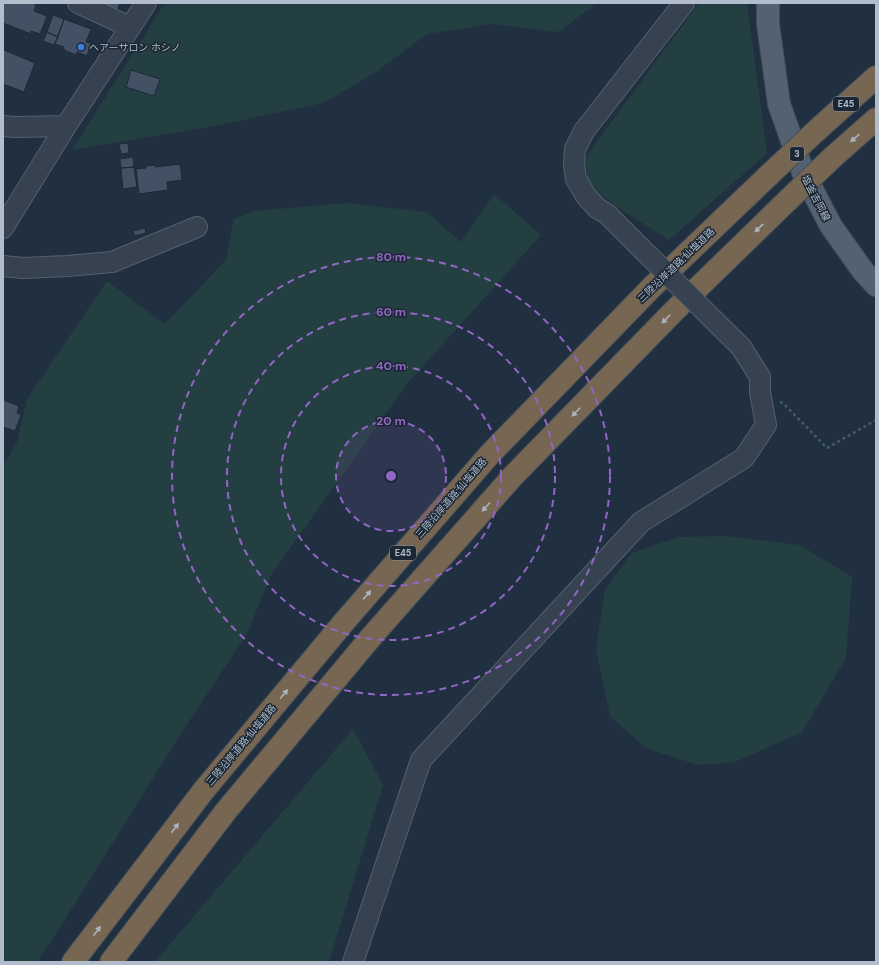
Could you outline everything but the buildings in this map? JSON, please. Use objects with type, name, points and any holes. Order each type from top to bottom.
[{"type":"highway","name":"三陸沿岸道路;仙塩道路","points":[[73,962],[204,790],[344,622],[490,454],[652,287],[769,175],[876,77]]},
{"type":"highway","points":[[110,962],[236,799],[372,636],[513,476],[674,311],[833,157],[876,118]]},
{"type":"main road","name":"塩釜吉岡線","points":[[768,3],[768,24],[779,104],[803,172],[831,226],[863,270],[876,285]]},
{"type":"street","points":[[78,3],[130,27]]},
{"type":"street","points":[[3,228],[66,126],[146,3]]},
{"type":"street","points":[[353,962],[421,760],[641,522],[744,458],[766,425],[760,392],[760,377],[741,347],[607,214],[598,208],[586,196],[576,179],[574,164],[575,149],[584,131],[684,3]]},
{"type":"street","points":[[3,126],[66,126]]},
{"type":"street","points":[[3,266],[23,268],[112,262],[197,227]]},
{"type":"path","points":[[760,392],[783,403],[827,448],[876,420]]},
{"type":"green space","points":[[165,3],[597,3],[558,32],[493,24],[427,34],[376,72],[323,103],[214,126],[72,150]]},
{"type":"green space","points":[[699,3],[747,3],[767,153],[669,240],[617,207],[598,192],[588,180],[585,158]]},
{"type":"green space","points":[[494,194],[541,235],[407,384],[271,575],[247,634],[178,738],[37,962],[3,962],[3,466],[17,442],[27,399],[107,281],[165,324],[226,260],[234,219],[254,211],[348,203],[426,212],[461,242]]},
{"type":"green space","points":[[726,536],[800,545],[852,577],[846,658],[802,732],[735,762],[698,765],[646,748],[610,716],[596,649],[605,590],[632,553],[679,537]]},
{"type":"green space","points":[[353,729],[383,785],[329,962],[155,962]]},
{"type":"place","name":"ヘアーサロン ホシノ","points":[[81,47]]}]
